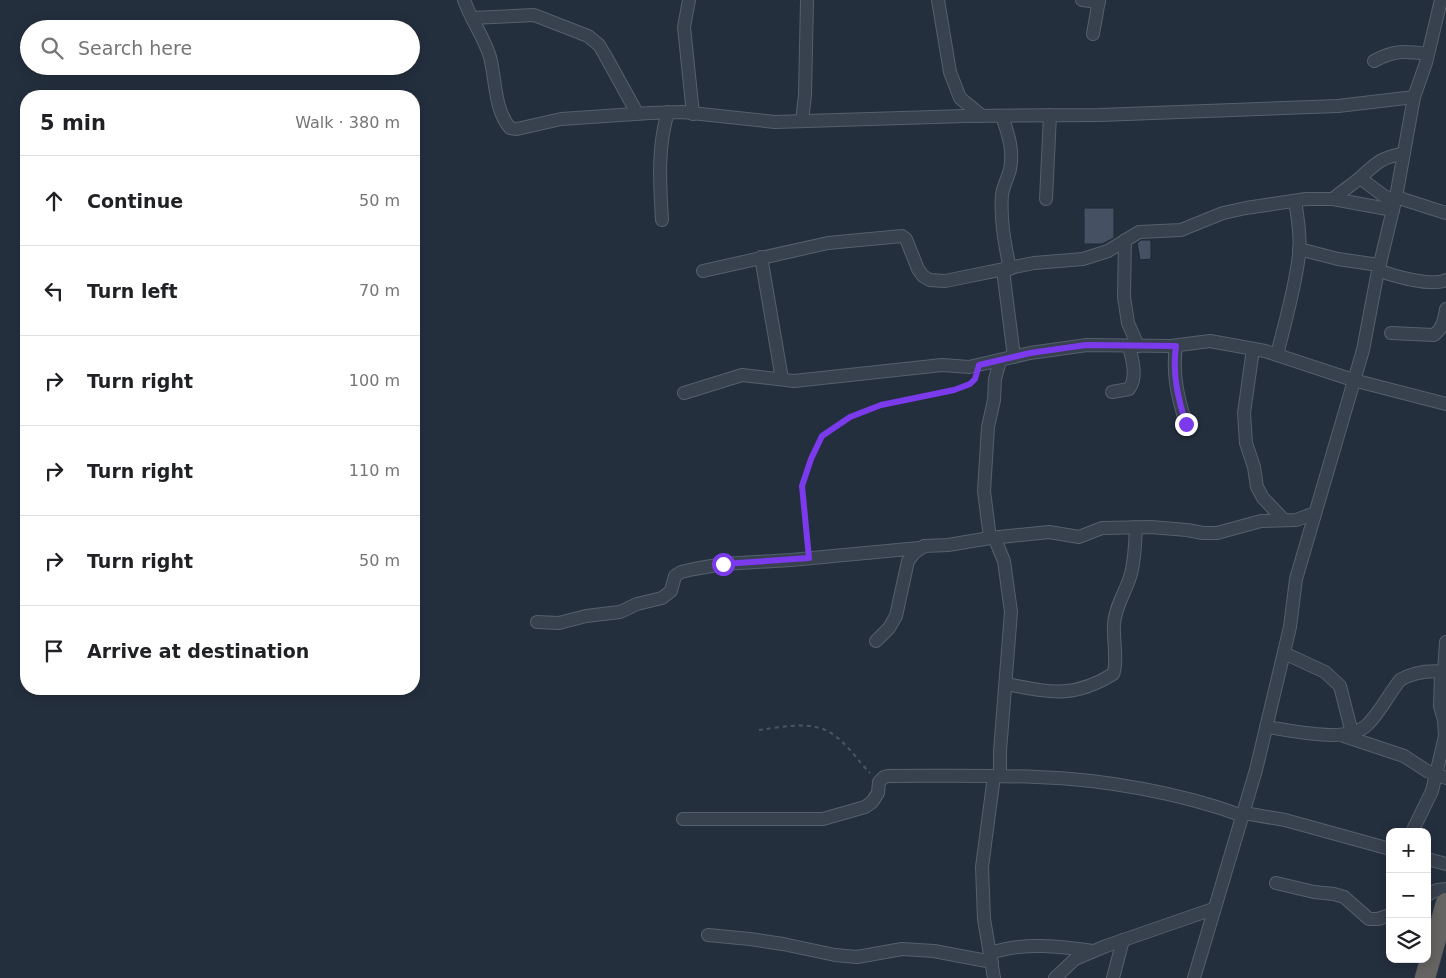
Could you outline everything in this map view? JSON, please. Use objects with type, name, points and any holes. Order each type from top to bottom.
[{"type":"highway","points":[[1425,978],[1446,903]]},
{"type":"street","points":[[464,0],[490,57],[499,106],[510,128],[561,120],[668,112],[775,122],[1338,106],[1414,97]]},
{"type":"street","points":[[689,0],[684,27],[693,114]]},
{"type":"street","points":[[802,121],[805,95],[807,0]]},
{"type":"street","points":[[938,0],[950,72],[960,98],[982,116]]},
{"type":"street","points":[[1082,0],[1099,1],[1093,34]]},
{"type":"street","points":[[1194,978],[1256,770],[1290,627],[1296,579],[1363,350],[1379,267],[1395,202],[1414,97],[1428,54],[1440,0]]},
{"type":"street","points":[[472,18],[534,15],[588,36],[599,45],[637,114]]},
{"type":"street","points":[[1374,61],[1397,52],[1428,54]]},
{"type":"street","points":[[662,220],[662,132],[668,112]]},
{"type":"street","points":[[1046,199],[1050,115]]},
{"type":"street","points":[[1002,116],[1011,144],[1012,156],[1010,169],[1002,192],[1002,210],[1014,357]]},
{"type":"street","points":[[1333,199],[1378,161],[1404,153]]},
{"type":"street","points":[[1360,178],[1395,202]]},
{"type":"street","points":[[703,271],[828,243],[902,236],[906,239],[923,276],[930,280],[945,281],[1057,260],[1082,259],[1108,251],[1139,232],[1181,230],[1224,213],[1306,199],[1395,202],[1446,213]]},
{"type":"street","points":[[1277,355],[1294,287],[1299,249],[1295,201]]},
{"type":"street","points":[[1433,210],[1446,220]]},
{"type":"street","points":[[1112,392],[1129,389],[1132,385],[1134,368],[1134,346],[1124,297],[1125,240]]},
{"type":"street","points":[[1299,249],[1379,267],[1389,274],[1430,282],[1446,280]]},
{"type":"street","points":[[761,257],[782,379]]},
{"type":"street","points":[[1391,333],[1434,335],[1439,331],[1444,322],[1446,309]]},
{"type":"street","points":[[684,393],[742,375],[794,381],[942,366],[979,365],[1030,353],[1086,345],[1176,346],[1210,341],[1277,355],[1354,380],[1446,404]]},
{"type":"street","points":[[1176,346],[1174,362],[1175,381],[1186,424]]},
{"type":"street","points":[[1253,349],[1244,413],[1246,443],[1254,467],[1257,487],[1263,498],[1284,520]]},
{"type":"street","points":[[994,978],[984,919],[982,866],[1000,751],[1011,612],[1004,560],[992,538],[984,491],[988,427],[994,400],[995,379],[1000,361]]},
{"type":"street","points":[[537,622],[559,623],[586,616],[620,612],[637,604],[662,598],[671,591],[675,576],[682,572],[723,564],[919,548],[1048,532],[1079,537],[1102,528],[1136,527],[1187,530],[1203,534],[1217,533],[1261,521],[1296,520],[1315,514]]},
{"type":"street","points":[[1006,684],[1054,692],[1072,691],[1096,683],[1113,674],[1116,663],[1113,651],[1114,623],[1117,606],[1131,574],[1136,527]]},
{"type":"street","points":[[876,641],[889,628],[896,616],[908,561],[919,548]]},
{"type":"street","points":[[1414,828],[1441,776],[1445,736],[1444,720],[1440,706],[1446,642]]},
{"type":"street","points":[[1284,653],[1325,672],[1340,686],[1347,734]]},
{"type":"street","points":[[1347,734],[1358,732],[1368,724],[1400,680],[1422,672],[1444,672]]},
{"type":"street","points":[[1266,726],[1347,734],[1404,756],[1427,771],[1441,776]]},
{"type":"street","points":[[683,818],[823,820],[865,807],[872,802],[878,793],[879,782],[888,776],[1038,776],[1098,782],[1200,802],[1243,814],[1285,820],[1386,848]]},
{"type":"street","points":[[1431,860],[1446,864]]},
{"type":"street","points":[[1276,883],[1344,897],[1369,919],[1386,916]]},
{"type":"street","points":[[1431,893],[1446,889]]},
{"type":"street","points":[[1055,978],[1075,959],[1093,951],[1214,909]]},
{"type":"street","points":[[708,936],[775,943],[834,955],[857,957],[902,949],[934,950],[991,957],[1000,950],[1048,947],[1093,951]]},
{"type":"street","points":[[1113,978],[1123,940]]},
{"type":"path","points":[[809,558],[802,486],[811,459],[822,436],[850,417],[881,405],[954,390],[970,384],[975,379],[979,365]]},
{"type":"path","points":[[759,730],[801,726],[822,728],[835,735],[879,782]]},
{"type":"building","points":[[1084,208],[1114,208],[1114,238],[1102,244],[1084,244]]},
{"type":"building","points":[[1141,240],[1151,240],[1151,259],[1140,260],[1137,243]]},
{"type":"route","points":[[723,564],[809,558],[802,486],[811,459],[822,436],[850,417],[881,405],[954,390],[970,384],[975,379],[979,365],[1030,353],[1086,345],[1176,346],[1174,362],[1175,381],[1186,424]]}]
